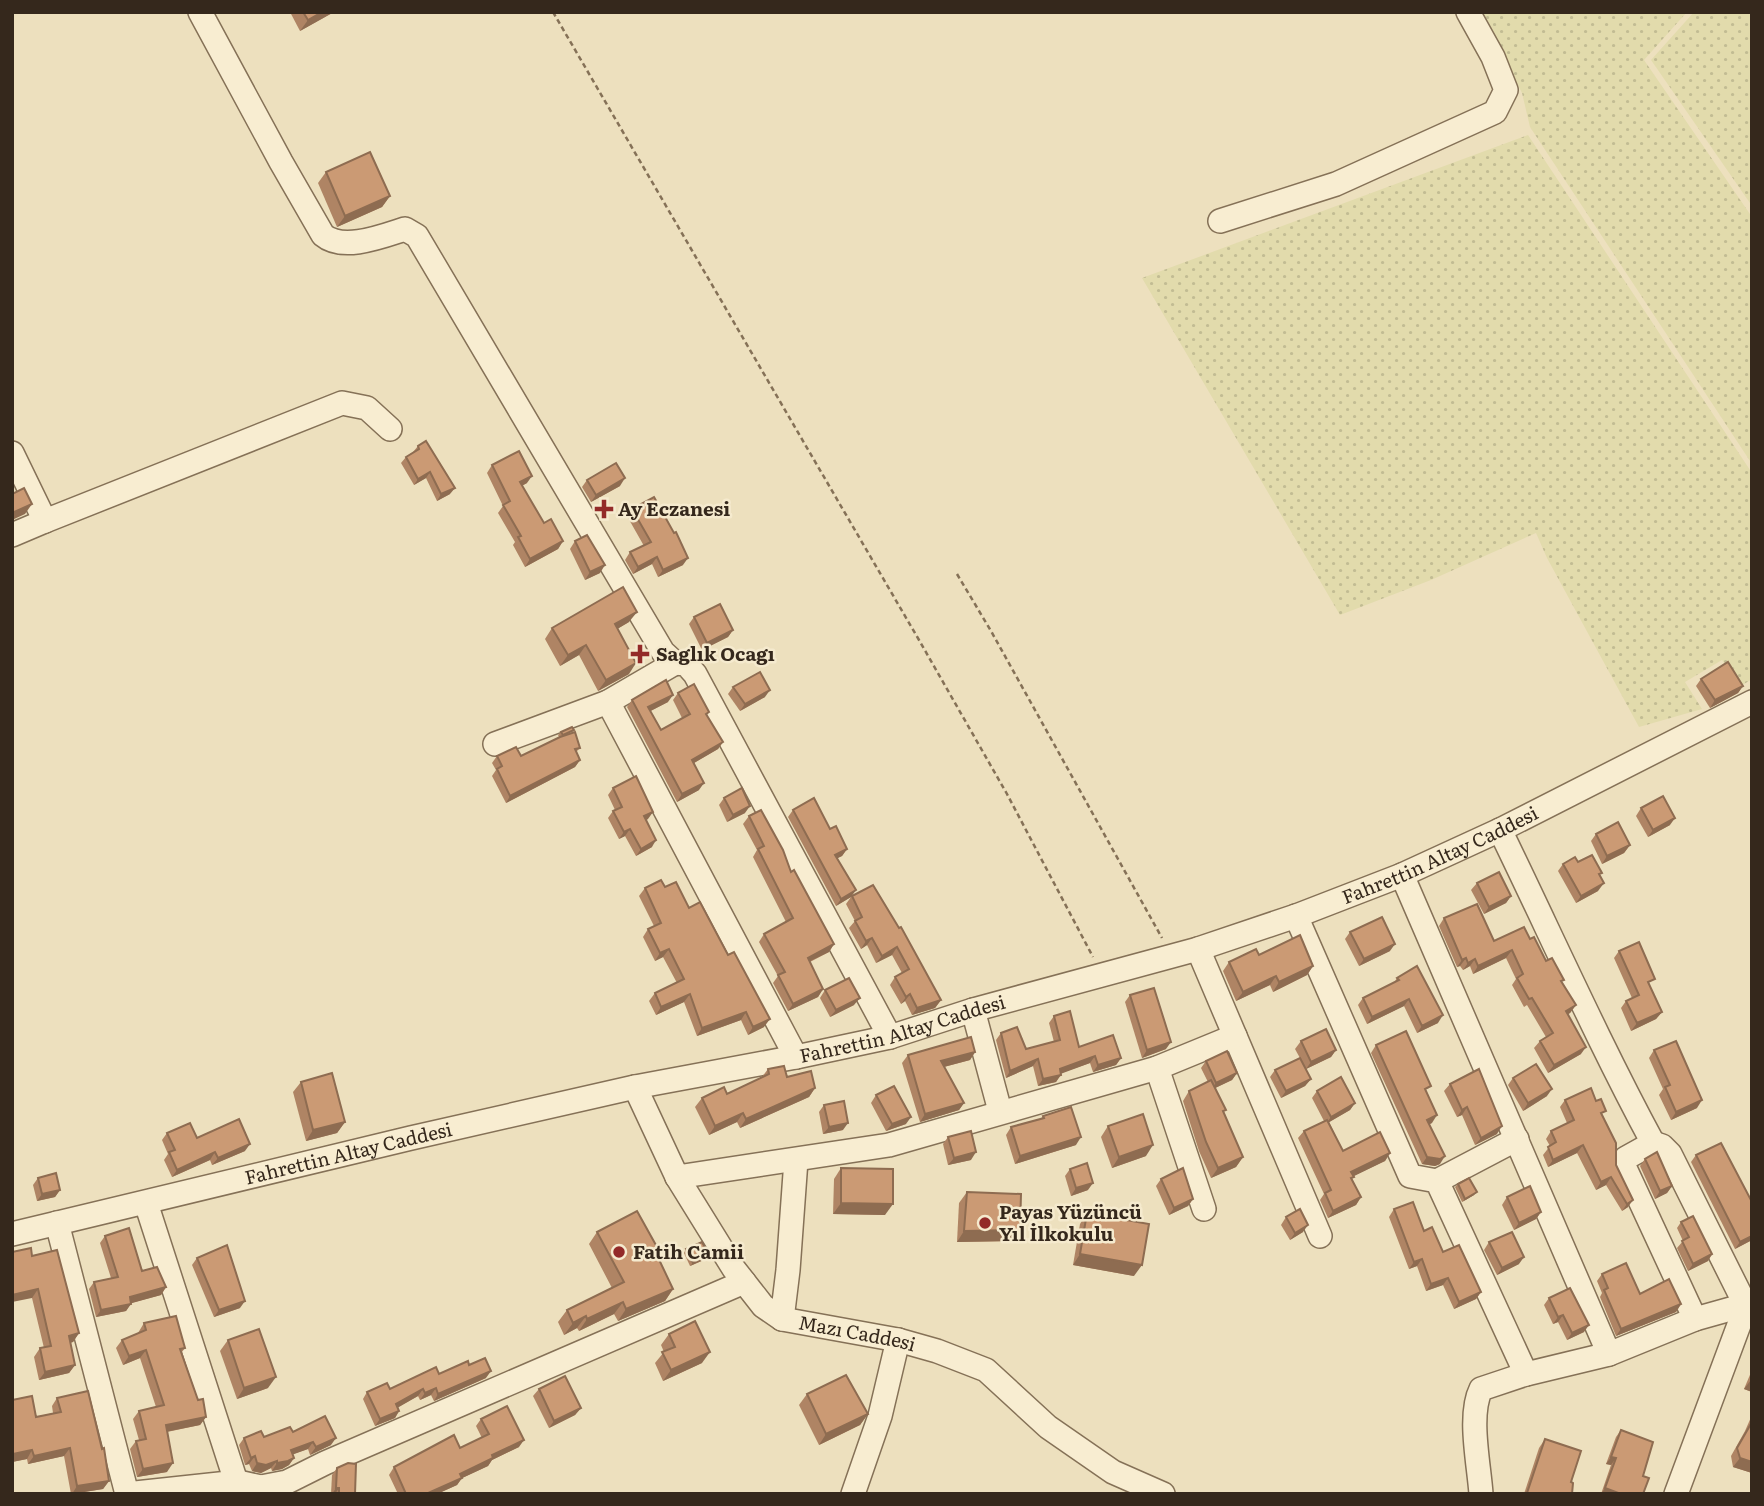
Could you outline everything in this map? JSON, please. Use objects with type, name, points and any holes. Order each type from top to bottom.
[{"type":"street","points":[[200,12],[323,235],[331,241],[345,243],[376,238],[405,229],[417,236],[663,652],[675,663]]},
{"type":"street","points":[[1220,221],[1336,184],[1495,112],[1506,90],[1493,57],[1468,12]]},
{"type":"street","points":[[12,535],[342,403],[367,408],[390,429]]},
{"type":"street","points":[[12,453],[46,521]]},
{"type":"street","points":[[495,744],[608,702],[675,663],[686,664],[695,674],[890,1037]]},
{"type":"street","points":[[608,702],[796,1057]]},
{"type":"street","name":"Fahrettin Altay Caddesi","points":[[12,1234],[635,1087],[890,1037],[973,1010],[1170,958],[1296,916],[1402,875],[1500,830],[1752,702]]},
{"type":"street","points":[[1500,830],[1609,1062],[1653,1143],[1662,1146],[1671,1154],[1749,1305],[1676,1494]]},
{"type":"street","points":[[1402,875],[1609,1354]]},
{"type":"street","points":[[1296,916],[1410,1176],[1437,1181],[1517,1139]]},
{"type":"street","points":[[1198,949],[1320,1236]]},
{"type":"street","points":[[973,1010],[1000,1111]]},
{"type":"street","points":[[677,1177],[889,1145],[1157,1068],[1236,1036]]},
{"type":"street","points":[[1157,1068],[1204,1209]]},
{"type":"street","name":"Mazı Caddesi","points":[[635,1087],[677,1177],[744,1282],[763,1306],[782,1319],[898,1340],[937,1351],[986,1370],[1048,1427],[1113,1472],[1163,1494]]},
{"type":"street","points":[[1653,1143],[1626,1158],[1624,1166],[1695,1319]]},
{"type":"street","points":[[782,1319],[796,1160]]},
{"type":"street","points":[[1437,1181],[1526,1374]]},
{"type":"street","points":[[146,1203],[239,1488]]},
{"type":"street","points":[[57,1223],[127,1494],[261,1488],[287,1482],[324,1463],[744,1282]]},
{"type":"street","points":[[1481,1494],[1474,1414],[1482,1389],[1526,1374],[1609,1354],[1695,1319],[1749,1305]]},
{"type":"street","points":[[853,1494],[880,1416],[898,1340]]},
{"type":"path","points":[[553,12],[926,652],[1007,794],[1104,975]]},
{"type":"path","points":[[957,574],[1155,922],[1170,958]]},
{"type":"shaded area","points":[[1480,12],[1687,12],[1644,60],[1752,217],[1752,464],[1530,127],[1522,93]]},
{"type":"shaded area","points":[[1694,12],[1752,12],[1752,206],[1651,60]]},
{"type":"shaded area","points":[[1528,135],[1752,473],[1752,679],[1741,686],[1722,660],[1685,682],[1702,709],[1639,727],[1536,533],[1431,580],[1340,615],[1142,278]]},
{"type":"building","points":[[303,12],[322,12],[308,20]]},
{"type":"building","points":[[370,152],[390,196],[345,216],[326,172]]},
{"type":"building","points":[[426,441],[455,488],[441,494],[430,472],[418,479],[406,457]]},
{"type":"building","points":[[519,451],[532,476],[520,482],[544,523],[551,519],[563,541],[530,559],[518,537],[521,536],[503,505],[510,501],[492,465]]},
{"type":"building","points":[[616,463],[625,478],[596,495],[587,480]]},
{"type":"building","points":[[24,488],[32,504],[12,513],[12,494]]},
{"type":"building","points":[[654,497],[674,533],[676,532],[688,558],[663,570],[657,557],[638,567],[630,552],[651,542],[632,509]]},
{"type":"building","points":[[587,535],[605,565],[590,572],[575,541]]},
{"type":"building","points":[[623,587],[637,612],[615,624],[636,663],[606,680],[586,645],[568,655],[552,628]]},
{"type":"building","points":[[720,604],[733,630],[707,643],[694,617]]},
{"type":"building","points":[[1728,662],[1743,686],[1715,700],[1701,679]]},
{"type":"building","points":[[760,672],[770,690],[745,704],[733,687]]},
{"type":"building","points":[[666,680],[673,695],[648,707],[661,730],[690,714],[678,693],[694,684],[709,712],[706,714],[723,742],[692,760],[704,783],[682,794],[632,700]]},
{"type":"building","points":[[572,727],[574,730],[563,735],[561,732]]},
{"type":"building","points":[[575,732],[580,748],[575,749],[580,760],[510,796],[497,769],[502,766],[497,756],[516,747],[521,756]]},
{"type":"building","points":[[636,776],[653,812],[644,816],[656,840],[641,849],[630,829],[624,832],[613,811],[622,807],[613,788]]},
{"type":"building","points":[[742,788],[750,806],[733,815],[724,798]]},
{"type":"building","points":[[1663,796],[1675,818],[1653,830],[1641,808]]},
{"type":"building","points":[[814,798],[830,829],[836,826],[847,849],[835,855],[856,890],[841,899],[793,810]]},
{"type":"building","points":[[761,810],[783,850],[791,872],[794,870],[834,944],[808,958],[823,989],[793,1004],[778,975],[785,972],[764,934],[793,918],[758,849],[764,846],[749,816]]},
{"type":"building","points":[[1618,822],[1630,845],[1607,856],[1596,834]]},
{"type":"building","points":[[1592,855],[1602,873],[1599,874],[1604,883],[1581,896],[1563,864],[1575,857],[1578,862]]},
{"type":"building","points":[[1499,872],[1511,896],[1489,907],[1477,883]]},
{"type":"building","points":[[661,880],[665,887],[676,882],[689,908],[700,902],[728,955],[734,952],[770,1019],[753,1027],[746,1012],[702,1028],[690,994],[661,1007],[655,993],[684,979],[669,949],[660,953],[648,929],[661,923],[645,888]]},
{"type":"building","points":[[873,885],[899,928],[901,927],[941,1000],[917,1008],[910,994],[906,997],[895,977],[909,969],[897,947],[882,956],[872,938],[866,941],[855,921],[862,917],[852,896]]},
{"type":"building","points":[[1477,904],[1494,941],[1524,927],[1530,939],[1534,937],[1546,961],[1552,958],[1564,980],[1561,981],[1576,1005],[1566,1011],[1586,1047],[1554,1065],[1540,1041],[1553,1033],[1517,978],[1523,974],[1512,950],[1478,966],[1475,959],[1468,963],[1466,958],[1462,960],[1444,918]]},
{"type":"building","points":[[1382,917],[1395,944],[1364,959],[1350,932]]},
{"type":"building","points":[[1300,935],[1313,966],[1279,982],[1276,976],[1243,992],[1229,962],[1256,949],[1259,955]]},
{"type":"building","points":[[1639,942],[1655,979],[1648,982],[1662,1012],[1637,1023],[1626,1001],[1639,995],[1619,951]]},
{"type":"building","points":[[1417,966],[1443,1015],[1422,1026],[1409,999],[1372,1017],[1363,998],[1399,980],[1397,978]]},
{"type":"building","points":[[849,978],[860,998],[836,1010],[825,990]]},
{"type":"building","points":[[1154,988],[1171,1042],[1147,1050],[1130,995]]},
{"type":"building","points":[[1070,1011],[1079,1047],[1113,1035],[1121,1058],[1098,1065],[1095,1056],[1060,1069],[1061,1075],[1043,1079],[1038,1059],[1010,1071],[1001,1033],[1017,1027],[1026,1049],[1060,1040],[1054,1016]]},
{"type":"building","points":[[1326,1029],[1336,1050],[1311,1062],[1301,1041]]},
{"type":"building","points":[[1406,1031],[1431,1086],[1425,1089],[1437,1115],[1427,1120],[1445,1156],[1440,1159],[1427,1157],[1376,1045]]},
{"type":"building","points":[[971,1037],[975,1052],[941,1061],[964,1103],[925,1114],[908,1055]]},
{"type":"building","points":[[1676,1041],[1702,1100],[1676,1112],[1665,1087],[1670,1085],[1654,1050]]},
{"type":"building","points":[[1227,1051],[1237,1073],[1216,1083],[1206,1061]]},
{"type":"building","points":[[1300,1058],[1311,1079],[1286,1091],[1275,1070]]},
{"type":"building","points":[[1536,1064],[1552,1089],[1528,1103],[1513,1078]]},
{"type":"building","points":[[784,1066],[787,1077],[811,1071],[815,1088],[746,1119],[743,1113],[715,1126],[702,1098],[724,1087],[727,1094],[769,1074],[768,1069]]},
{"type":"building","points":[[1479,1069],[1502,1126],[1481,1138],[1467,1107],[1462,1110],[1450,1084]]},
{"type":"building","points":[[332,1073],[345,1122],[313,1130],[301,1082]]},
{"type":"building","points":[[1341,1077],[1355,1103],[1331,1117],[1317,1091]]},
{"type":"building","points":[[1211,1080],[1226,1110],[1223,1111],[1243,1157],[1218,1168],[1189,1091]]},
{"type":"building","points":[[894,1086],[911,1117],[892,1124],[876,1095]]},
{"type":"building","points":[[1591,1088],[1596,1101],[1601,1099],[1606,1111],[1601,1113],[1616,1143],[1616,1165],[1633,1200],[1627,1204],[1611,1177],[1601,1182],[1583,1145],[1553,1160],[1548,1147],[1556,1142],[1551,1131],[1574,1120],[1565,1100]]},
{"type":"building","points":[[844,1101],[848,1123],[829,1127],[824,1105]]},
{"type":"building","points":[[1071,1107],[1081,1137],[1020,1156],[1011,1127]]},
{"type":"building","points":[[1143,1114],[1153,1145],[1119,1157],[1108,1126]]},
{"type":"building","points":[[239,1119],[250,1144],[218,1158],[215,1152],[177,1170],[169,1152],[175,1150],[167,1133],[190,1123],[197,1138]]},
{"type":"building","points":[[1327,1120],[1343,1151],[1380,1132],[1390,1153],[1351,1172],[1354,1177],[1351,1178],[1361,1197],[1333,1211],[1325,1193],[1331,1190],[1304,1131]]},
{"type":"building","points":[[971,1131],[976,1152],[954,1158],[948,1137]]},
{"type":"building","points":[[1721,1143],[1752,1202],[1752,1236],[1740,1242],[1696,1155]]},
{"type":"building","points":[[1657,1152],[1672,1186],[1660,1191],[1645,1159]]},
{"type":"building","points":[[1087,1163],[1093,1183],[1076,1188],[1070,1169]]},
{"type":"building","points":[[841,1168],[893,1169],[893,1204],[841,1203]]},
{"type":"building","points":[[1183,1168],[1193,1199],[1174,1208],[1161,1179]]},
{"type":"building","points":[[56,1173],[60,1190],[42,1194],[38,1178]]},
{"type":"building","points":[[1469,1178],[1477,1192],[1465,1199],[1458,1184]]},
{"type":"building","points":[[1530,1186],[1541,1212],[1519,1223],[1507,1197]]},
{"type":"building","name":"Payas Yüzüncü Yıl İlkokulu","points":[[967,1192],[1021,1194],[1020,1230],[964,1231]]},
{"type":"building","points":[[1413,1202],[1424,1231],[1432,1227],[1443,1252],[1459,1245],[1481,1292],[1459,1302],[1448,1278],[1431,1284],[1422,1259],[1414,1262],[1394,1209]]},
{"type":"building","points":[[1300,1209],[1308,1225],[1295,1233],[1286,1217]]},
{"type":"building","points":[[637,1211],[657,1247],[654,1249],[673,1289],[626,1309],[623,1302],[573,1323],[567,1310],[624,1282],[597,1232]]},
{"type":"building","points":[[1087,1213],[1149,1224],[1142,1265],[1080,1254]]},
{"type":"building","points":[[1693,1216],[1712,1254],[1693,1264],[1682,1241],[1689,1237],[1681,1222]]},
{"type":"building","points":[[129,1228],[142,1271],[157,1267],[166,1287],[130,1297],[131,1304],[101,1310],[94,1282],[118,1277],[105,1236]]},
{"type":"building","points":[[1512,1232],[1524,1257],[1502,1268],[1489,1242]]},
{"type":"building","points":[[702,1242],[709,1255],[693,1263],[686,1249]]},
{"type":"building","points":[[227,1245],[245,1301],[219,1310],[197,1258]]},
{"type":"building","points":[[31,1248],[32,1256],[57,1250],[79,1333],[69,1336],[75,1365],[45,1372],[40,1348],[51,1346],[38,1289],[12,1295],[12,1252]]},
{"type":"building","points":[[1626,1263],[1640,1294],[1669,1279],[1681,1304],[1621,1329],[1604,1290],[1608,1288],[1602,1274]]},
{"type":"building","points":[[1570,1288],[1589,1325],[1572,1333],[1563,1315],[1558,1317],[1549,1298]]},
{"type":"building","points":[[176,1316],[185,1348],[180,1349],[198,1400],[203,1399],[206,1417],[166,1425],[173,1463],[143,1469],[136,1441],[146,1439],[139,1411],[164,1405],[146,1350],[129,1356],[122,1340],[146,1330],[144,1323]]},
{"type":"building","points":[[695,1321],[710,1352],[671,1370],[662,1352],[675,1347],[669,1334]]},
{"type":"building","points":[[259,1329],[276,1377],[244,1388],[228,1340]]},
{"type":"building","points":[[485,1358],[491,1371],[438,1394],[436,1388],[425,1393],[423,1389],[396,1404],[399,1411],[380,1419],[367,1392],[387,1383],[390,1389],[436,1367],[439,1374],[468,1361],[469,1365]]},
{"type":"building","points":[[846,1375],[868,1414],[826,1434],[807,1394]]},
{"type":"building","points":[[565,1376],[581,1408],[554,1421],[539,1389]]},
{"type":"building","points":[[88,1391],[102,1449],[104,1448],[109,1481],[77,1486],[70,1448],[34,1456],[32,1450],[13,1454],[12,1400],[32,1396],[36,1417],[61,1412],[57,1398]]},
{"type":"building","points":[[507,1406],[524,1440],[460,1474],[462,1478],[426,1494],[406,1494],[394,1467],[454,1435],[460,1448],[489,1434],[481,1419]]},
{"type":"building","points":[[325,1416],[336,1438],[316,1447],[313,1442],[291,1450],[294,1458],[288,1461],[266,1465],[257,1463],[255,1456],[251,1458],[244,1438],[261,1431],[264,1437],[290,1427],[293,1432]]},
{"type":"building","points":[[1752,1422],[1752,1462],[1740,1458],[1737,1448]]},
{"type":"building","points":[[1621,1430],[1653,1442],[1643,1476],[1649,1478],[1643,1494],[1621,1494],[1605,1488],[1616,1458],[1611,1457]]},
{"type":"building","points":[[1545,1439],[1581,1451],[1571,1482],[1572,1494],[1527,1493]]},
{"type":"building","points":[[348,1463],[356,1464],[355,1494],[339,1494],[339,1488],[336,1488],[337,1468]]},
{"type":"place","name":"Ay Eczanesi","points":[[604,509]]},
{"type":"place","name":"Saglık Ocagı","points":[[640,654]]},
{"type":"place","name":"Payas Yüzüncü Yıl İlkokulu","points":[[985,1223]]},
{"type":"place","name":"Fatih Camii","points":[[619,1252]]}]
